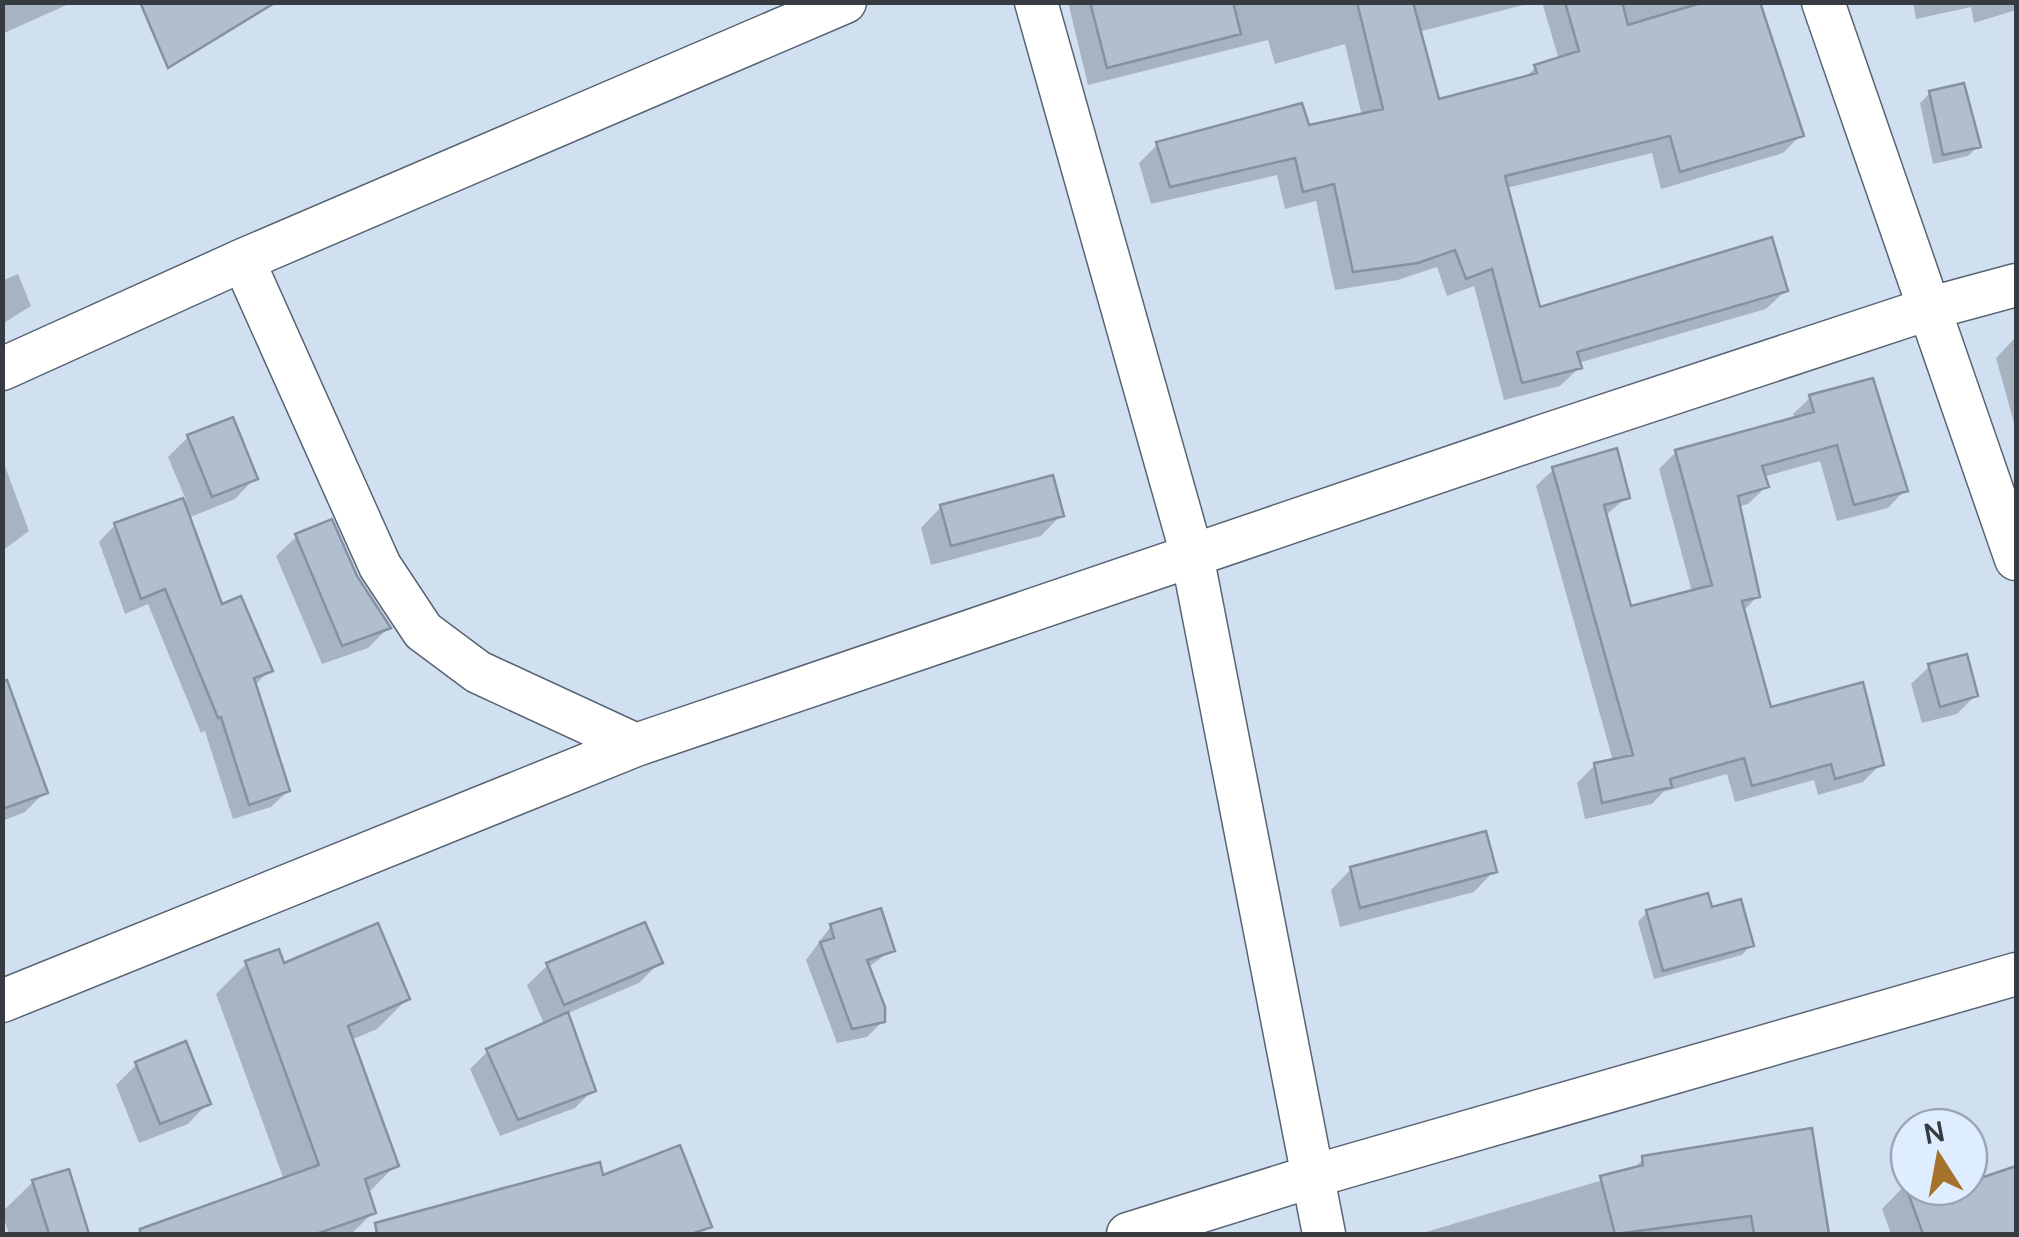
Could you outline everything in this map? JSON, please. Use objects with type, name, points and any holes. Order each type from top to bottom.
[{"type":"street","points":[[2,370],[243,260],[846,2]]},
{"type":"street","points":[[1036,2],[1192,555],[1324,1234]]},
{"type":"street","points":[[1822,2],[1932,308],[2016,559]]},
{"type":"street","points":[[243,260],[380,566],[423,630],[478,672],[636,745]]},
{"type":"street","points":[[2,1001],[636,745],[1932,308],[2016,285]]},
{"type":"street","points":[[1128,1234],[1310,1177],[2016,974]]},
{"type":"building","points":[[140,2],[276,2],[168,68]]},
{"type":"building","points":[[1090,2],[1233,2],[1241,34],[1107,68]]},
{"type":"building","points":[[1357,2],[1413,2],[1439,99],[1537,73],[1534,65],[1579,51],[1565,2],[1622,2],[1628,25],[1704,2],[1760,2],[1804,136],[1680,172],[1670,136],[1505,176],[1540,307],[1772,237],[1788,291],[1577,352],[1582,368],[1522,383],[1492,269],[1466,279],[1455,250],[1418,263],[1353,272],[1334,184],[1303,192],[1295,158],[1170,187],[1156,142],[1302,103],[1309,125],[1383,109]]},
{"type":"building","points":[[1964,83],[1981,147],[1943,155],[1929,91]]},
{"type":"building","points":[[1873,378],[1908,491],[1854,505],[1837,445],[1762,466],[1769,487],[1738,496],[1760,597],[1742,601],[1771,707],[1863,682],[1884,765],[1835,779],[1831,764],[1752,786],[1744,758],[1670,779],[1672,787],[1602,803],[1594,763],[1633,755],[1552,467],[1617,448],[1630,498],[1604,505],[1631,606],[1712,585],[1675,450],[1814,412],[1809,395]]},
{"type":"building","points":[[233,417],[258,479],[212,497],[187,435]]},
{"type":"building","points":[[1053,475],[1064,516],[951,546],[940,505]]},
{"type":"building","points":[[183,498],[222,604],[241,596],[273,671],[254,678],[290,791],[249,805],[221,717],[218,718],[165,589],[141,599],[114,523]]},
{"type":"building","points":[[332,519],[357,576],[391,628],[342,646],[295,534]]},
{"type":"building","points":[[1967,654],[1978,696],[1940,707],[1928,664]]},
{"type":"building","points":[[7,680],[48,793],[2,809],[2,681]]},
{"type":"building","points":[[1486,831],[1497,872],[1360,908],[1350,867]]},
{"type":"building","points":[[1708,893],[1712,907],[1741,899],[1754,946],[1663,971],[1646,910]]},
{"type":"building","points":[[881,908],[895,951],[867,960],[885,1007],[885,1022],[852,1029],[820,942],[834,938],[830,924]]},
{"type":"building","points":[[645,922],[663,963],[564,1005],[546,963]]},
{"type":"building","points":[[378,923],[410,999],[348,1026],[399,1166],[365,1179],[376,1213],[316,1234],[140,1234],[140,1229],[319,1165],[245,961],[279,949],[284,963]]},
{"type":"building","points":[[568,1012],[596,1091],[518,1120],[486,1049]]},
{"type":"building","points":[[186,1041],[211,1104],[160,1124],[135,1062]]},
{"type":"building","points":[[1812,1128],[1829,1234],[1754,1234],[1751,1216],[1615,1234],[1600,1176],[1643,1165],[1642,1156]]},
{"type":"building","points":[[680,1145],[712,1227],[691,1234],[377,1234],[375,1223],[600,1162],[603,1175]]},
{"type":"building","points":[[2016,1166],[2016,1234],[1923,1234],[1913,1207],[1989,1207],[1989,1175]]},
{"type":"building","points":[[69,1169],[89,1234],[49,1234],[32,1180]]}]
